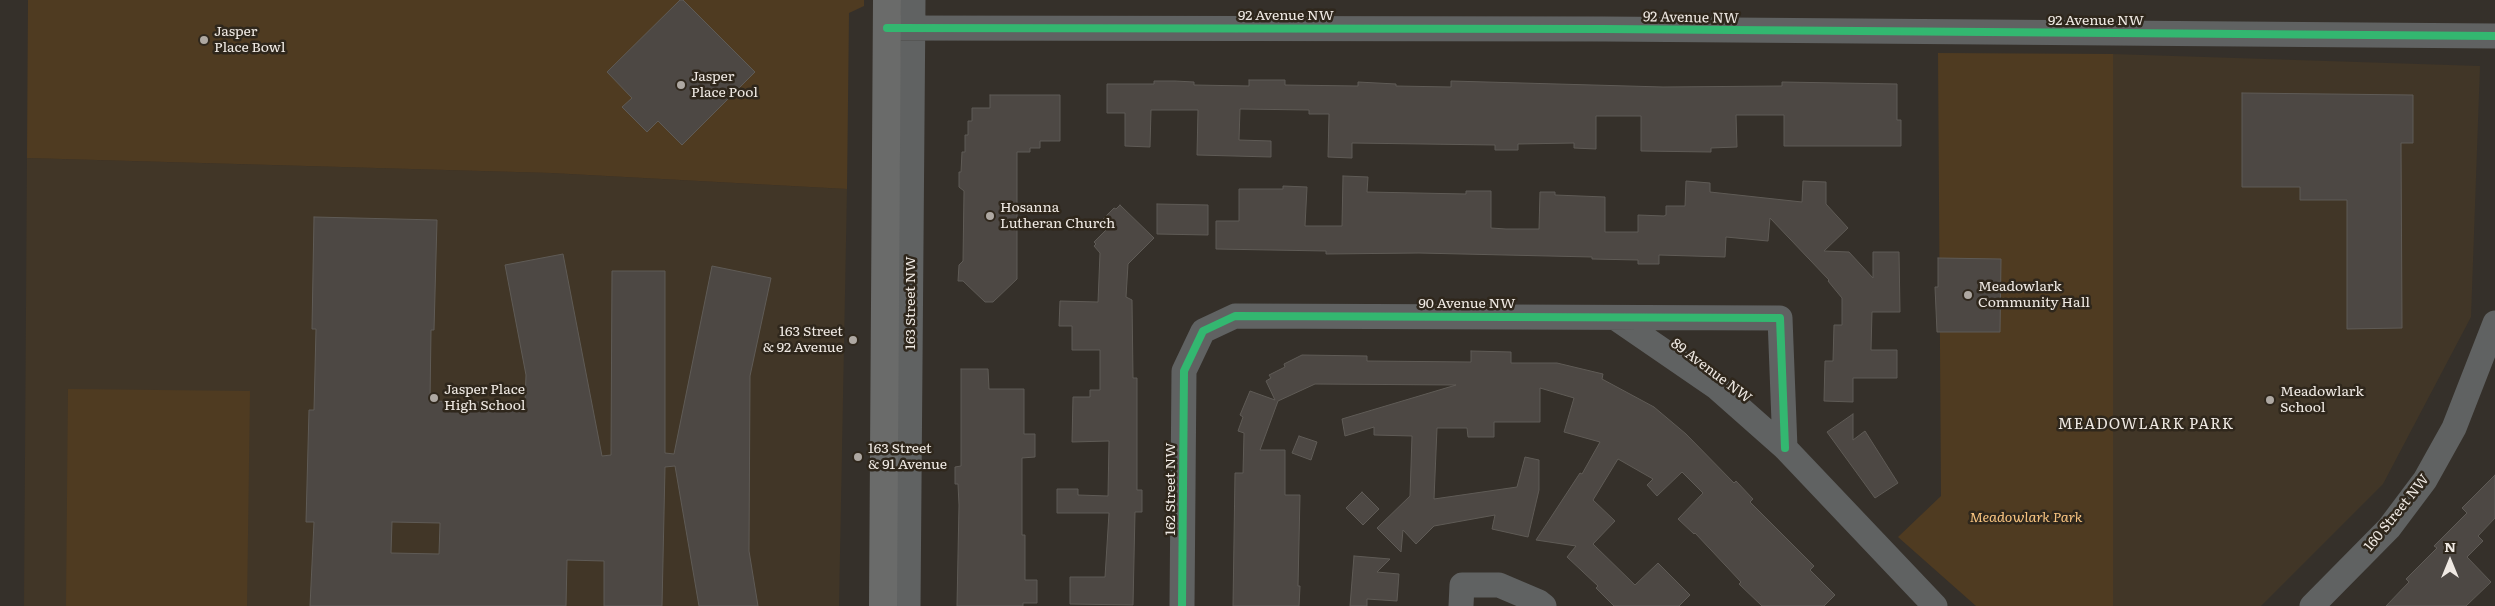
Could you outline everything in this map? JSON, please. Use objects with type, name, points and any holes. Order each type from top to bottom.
[{"type":"main road","name":"163 Street NW","points":[[883,606],[900,28],[887,0]]},
{"type":"street","name":"163 Street NW","points":[[908,606],[900,28],[913,0]]},
{"type":"street","name":"92 Avenue NW","points":[[900,28],[1604,29],[2495,36]]},
{"type":"street","name":"90 Avenue NW","points":[[1184,371],[1203,331],[1235,316],[1618,319],[1780,318],[1786,448]]},
{"type":"street","name":"89 Avenue NW","points":[[1618,319],[1716,388],[1786,448],[1928,604]]},
{"type":"street","name":"160 Street NW","points":[[2320,603],[2389,528],[2425,480],[2454,428],[2495,323]]},
{"type":"street","name":"162 Street NW","points":[[1182,606],[1184,371]]},
{"type":"street","points":[[1461,606],[1462,585],[1499,585],[1539,602],[1544,606]]},
{"type":"shaded area","name":"Meadowlark School","points":[[2113,54],[2480,66],[2471,317],[2383,484],[2261,606],[2113,606]]},
{"type":"shaded area","name":"Jasper Place High School","points":[[27,158],[551,173],[847,189],[839,606],[24,606]]},
{"type":"green space","points":[[28,0],[864,0],[864,6],[849,13],[847,189],[551,173],[27,158]]},
{"type":"green space","name":"Meadowlark Park","points":[[1938,53],[2113,54],[2113,606],[1976,606],[1898,537],[1941,496]]},
{"type":"green space","points":[[68,389],[250,391],[247,606],[66,606]]},
{"type":"building","name":"Jasper Place Pool","points":[[680,0],[683,0],[755,72],[682,145],[658,121],[647,132],[622,107],[632,98],[607,72]]},
{"type":"building","points":[[1249,80],[1285,80],[1285,85],[1358,86],[1358,82],[1396,84],[1396,86],[1451,87],[1451,81],[1663,87],[1782,86],[1782,82],[1897,84],[1897,120],[1901,120],[1901,146],[1784,146],[1784,115],[1736,115],[1737,147],[1711,148],[1711,152],[1641,151],[1641,116],[1596,116],[1596,149],[1574,148],[1574,143],[1518,144],[1518,150],[1495,150],[1495,145],[1352,143],[1352,158],[1328,157],[1329,114],[1309,114],[1309,110],[1240,109],[1239,140],[1271,141],[1271,157],[1197,155],[1198,110],[1151,110],[1150,147],[1125,146],[1125,113],[1107,113],[1107,84],[1154,84],[1154,81],[1175,81],[1194,82],[1194,85],[1249,86]]},
{"type":"building","points":[[2242,93],[2413,95],[2413,143],[2401,143],[2402,328],[2347,329],[2347,200],[2300,200],[2300,187],[2242,187]]},
{"type":"building","name":"Hosanna Lutheran Church","points":[[990,95],[1060,95],[1060,141],[1040,141],[1040,148],[1030,148],[1030,152],[1017,152],[1017,279],[993,302],[985,302],[963,281],[958,281],[959,265],[963,261],[964,191],[959,187],[959,172],[961,172],[962,152],[965,152],[965,135],[968,135],[968,121],[972,121],[972,108],[990,108]]},
{"type":"building","points":[[1343,176],[1368,177],[1367,192],[1466,194],[1466,191],[1491,191],[1491,228],[1539,229],[1540,192],[1555,192],[1555,195],[1605,197],[1605,232],[1638,232],[1638,215],[1664,216],[1666,215],[1666,206],[1685,206],[1686,181],[1710,183],[1710,192],[1802,202],[1803,181],[1826,182],[1826,204],[1848,228],[1824,251],[1849,252],[1873,278],[1873,252],[1899,252],[1900,312],[1872,312],[1871,350],[1897,350],[1897,378],[1853,378],[1853,402],[1824,401],[1825,361],[1833,361],[1834,325],[1842,325],[1842,298],[1829,280],[1770,218],[1768,241],[1726,237],[1725,257],[1659,255],[1659,264],[1638,264],[1638,260],[1592,259],[1592,257],[1419,253],[1326,254],[1326,251],[1216,249],[1216,221],[1239,221],[1239,189],[1283,189],[1283,186],[1307,187],[1305,226],[1342,226]]},
{"type":"building","points":[[1157,204],[1208,205],[1208,235],[1157,234]]},
{"type":"building","points":[[1120,205],[1154,238],[1128,264],[1126,297],[1132,300],[1133,378],[1137,378],[1137,490],[1142,490],[1142,512],[1135,512],[1133,605],[1070,604],[1070,577],[1105,577],[1109,513],[1057,513],[1057,489],[1078,489],[1078,495],[1108,496],[1109,441],[1072,442],[1073,397],[1090,397],[1090,390],[1100,390],[1100,350],[1072,350],[1072,326],[1059,326],[1060,301],[1098,302],[1100,253],[1094,246],[1096,244],[1094,242],[1109,227],[1102,220],[1114,208],[1116,209]]},
{"type":"building","points":[[314,217],[437,220],[434,330],[431,330],[430,401],[525,403],[526,375],[505,265],[563,254],[602,456],[611,455],[612,271],[665,271],[665,453],[674,454],[712,266],[771,278],[750,376],[749,551],[758,606],[699,606],[675,466],[665,467],[662,606],[604,606],[604,561],[567,560],[566,606],[310,606],[314,522],[306,522],[309,410],[314,410],[316,329],[312,329]],"holes":[[[392,522],[440,523],[439,554],[391,553]]]},
{"type":"building","name":"Meadowlark Community Hall","points":[[1938,258],[2001,259],[2000,332],[1937,332],[1935,287],[1938,287]]},
{"type":"building","points":[[1471,351],[1511,352],[1511,363],[1557,363],[1603,374],[1602,379],[1654,407],[1686,434],[1734,483],[1736,481],[1753,499],[1750,502],[1814,566],[1810,570],[1835,595],[1824,606],[1762,606],[1739,584],[1741,582],[1695,533],[1678,519],[1703,493],[1682,472],[1657,496],[1647,485],[1653,479],[1618,459],[1593,500],[1615,521],[1593,544],[1635,585],[1658,563],[1690,595],[1679,606],[1614,606],[1596,588],[1598,586],[1567,557],[1576,546],[1536,540],[1580,473],[1582,474],[1600,442],[1564,432],[1574,398],[1540,388],[1540,422],[1494,422],[1494,437],[1468,437],[1467,428],[1437,428],[1434,499],[1517,487],[1525,457],[1539,460],[1539,490],[1528,537],[1492,529],[1495,515],[1434,526],[1416,544],[1403,530],[1401,552],[1377,528],[1410,496],[1412,436],[1374,435],[1374,427],[1345,436],[1342,419],[1456,385],[1315,384],[1278,401],[1260,450],[1285,450],[1285,495],[1300,495],[1299,606],[1233,606],[1235,473],[1243,473],[1244,433],[1238,431],[1243,417],[1240,415],[1250,391],[1275,400],[1266,381],[1271,378],[1269,375],[1285,367],[1284,364],[1302,355],[1367,356],[1367,361],[1471,362]]},
{"type":"building","points":[[961,369],[988,369],[989,389],[1024,389],[1024,434],[1035,434],[1035,457],[1022,458],[1022,535],[1025,535],[1025,580],[1037,580],[1037,603],[1023,603],[1023,606],[957,606],[959,505],[958,484],[955,484],[955,467],[961,466]]},
{"type":"building","points":[[1853,414],[1853,440],[1865,431],[1898,483],[1875,498],[1827,432]]},
{"type":"building","points":[[1299,436],[1317,442],[1311,460],[1292,453]]},
{"type":"building","points":[[2495,475],[2495,518],[2478,536],[2483,541],[2467,557],[2491,582],[2466,606],[2386,606],[2409,582],[2406,579],[2437,548],[2434,546],[2467,513],[2462,508]]},
{"type":"building","points":[[1362,492],[1379,509],[1363,525],[1346,508]]},
{"type":"building","points":[[1354,556],[1390,559],[1377,572],[1399,574],[1397,601],[1367,599],[1367,606],[1350,606]]},
{"type":"cycle path","points":[[887,28],[1604,29],[2495,36]]},
{"type":"cycle path","points":[[1182,606],[1184,371],[1203,331],[1235,316],[1780,318],[1785,448]]},
{"type":"place","name":"Jasper Place Bowl","points":[[204,40]]},
{"type":"place","name":"Jasper Place Pool","points":[[681,85]]},
{"type":"place","name":"Hosanna Lutheran Church","points":[[990,216]]},
{"type":"place","name":"Meadowlark Community Hall","points":[[1968,295]]},
{"type":"place","name":"163 Street & 92 Avenue","points":[[853,340]]},
{"type":"place","name":"Jasper Place High School","points":[[434,398]]},
{"type":"place","name":"Meadowlark School","points":[[2270,400]]},
{"type":"place","name":"163 Street & 91 Avenue","points":[[858,457]]},
{"type":"district","name":"MEADOWLARK PARK","points":[[2146,425]]}]
